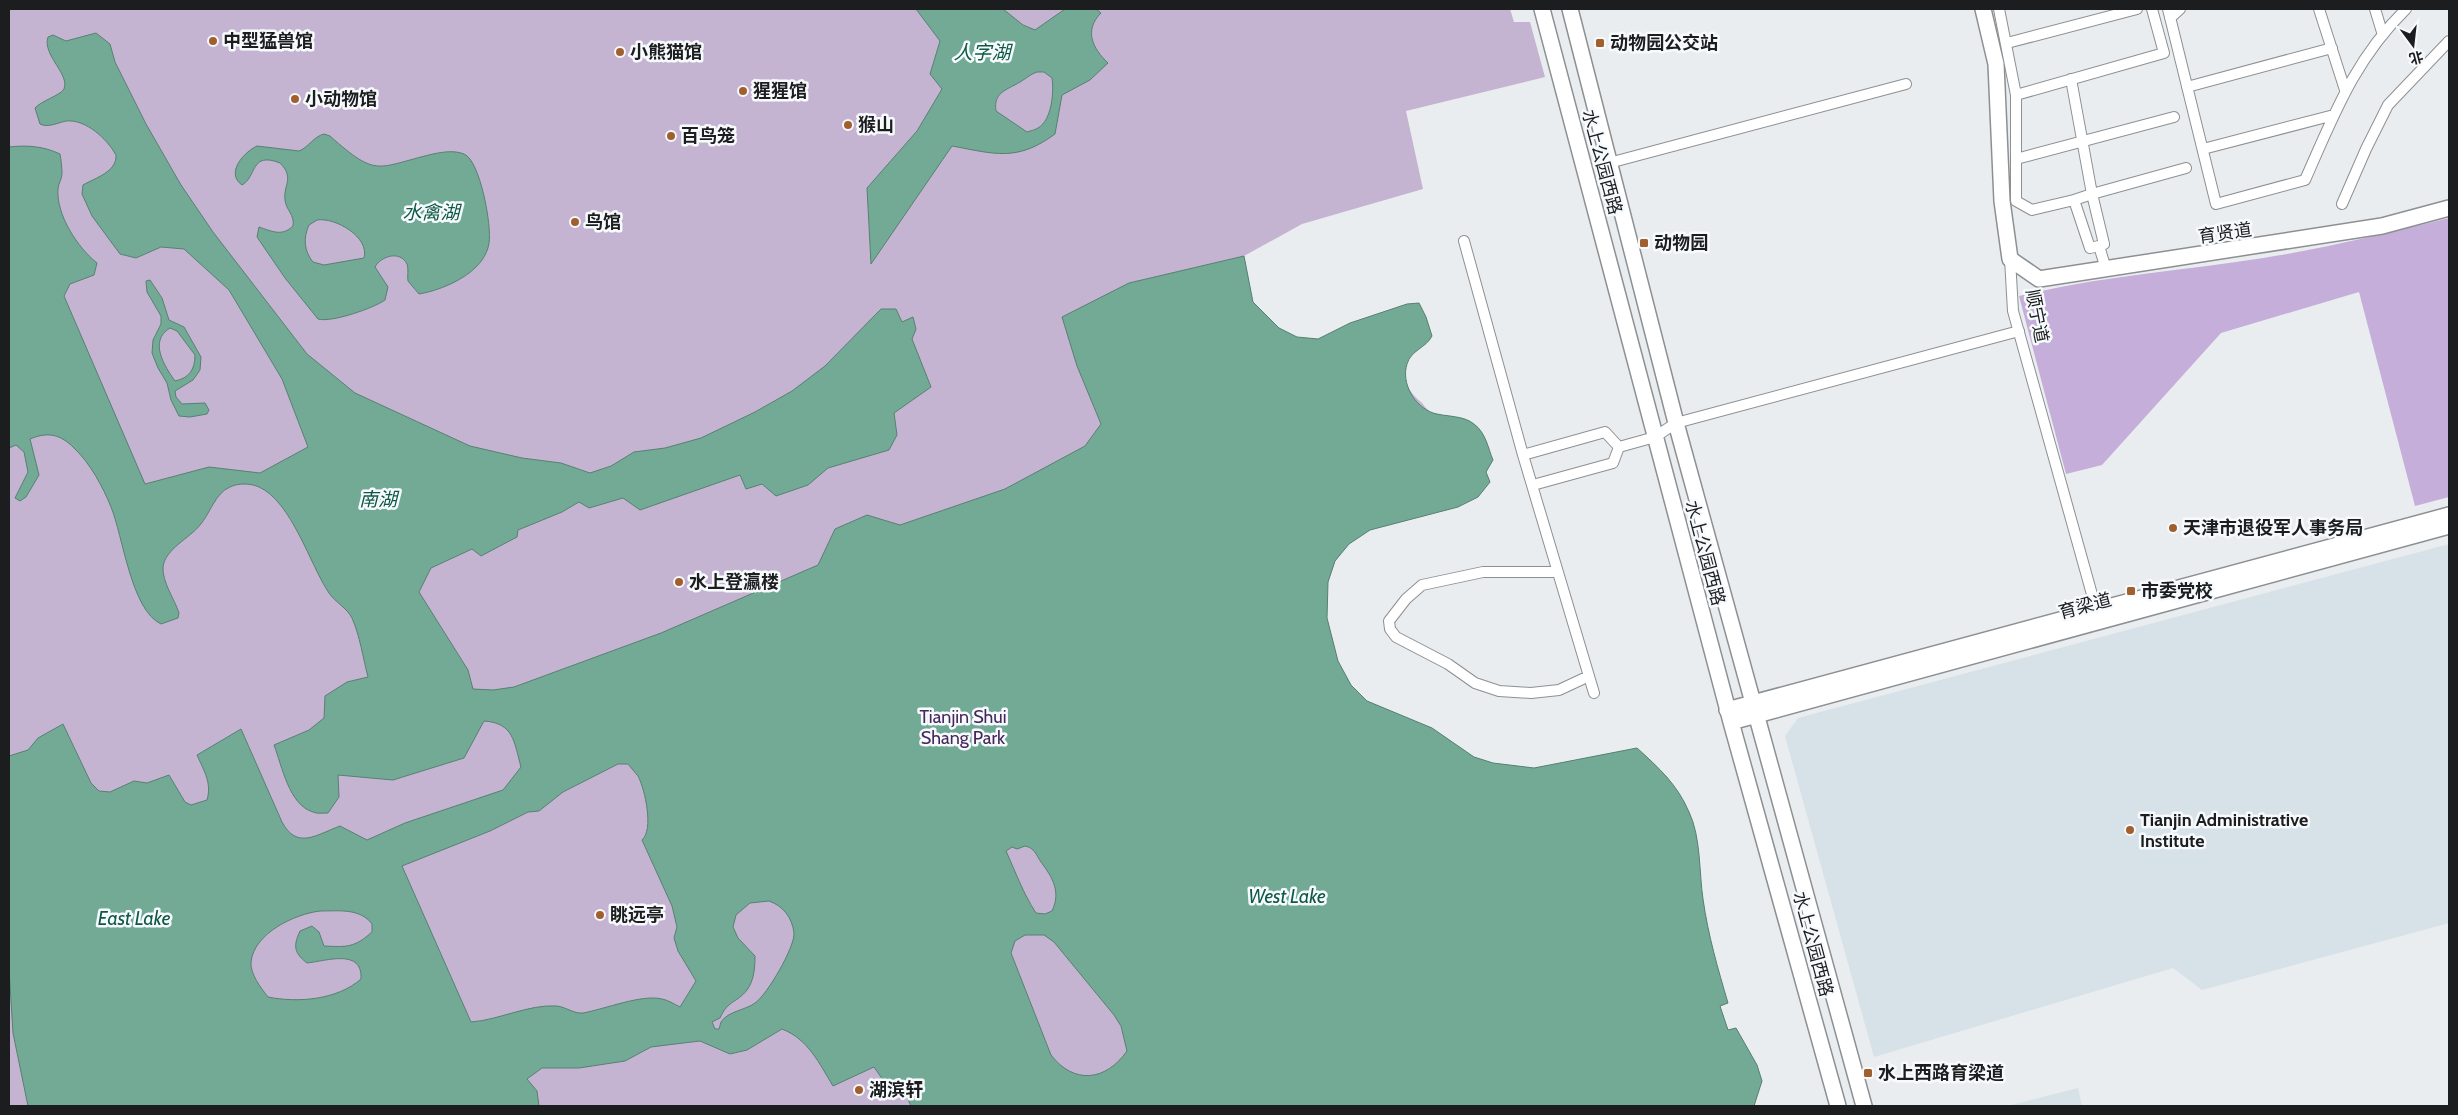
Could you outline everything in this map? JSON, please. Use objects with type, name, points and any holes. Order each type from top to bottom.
[{"type":"main road","name":"水上公园西路","points":[[1542,9],[1729,716],[1838,1106]]},
{"type":"main road","name":"水上公园西路","points":[[1570,9],[1676,423],[1864,1106]]},
{"type":"main road","name":"顺宁道","points":[[1983,9],[1996,64],[2002,201],[2010,259]]},
{"type":"main road","name":"育贤道","points":[[2010,259],[2039,279],[2382,226],[2449,208]]},
{"type":"main road","points":[[2098,616],[2449,515]]},
{"type":"main road","name":"育梁道","points":[[1729,716],[2098,616],[2449,526]]},
{"type":"street","points":[[1999,9],[2016,95],[2016,200],[2032,210],[2186,168]]},
{"type":"street","points":[[2007,43],[2137,9]]},
{"type":"street","points":[[2016,95],[2164,53],[2152,9]]},
{"type":"street","points":[[2180,9],[2169,13],[2216,204],[2305,180],[2345,90],[2382,32],[2406,9]]},
{"type":"street","points":[[2319,9],[2345,90]]},
{"type":"street","points":[[2375,9],[2382,32]]},
{"type":"street","points":[[2342,204],[2388,105],[2449,41]]},
{"type":"street","points":[[2187,87],[2332,48]]},
{"type":"street","points":[[2071,79],[2092,194],[2104,244],[2090,248],[2074,200]]},
{"type":"street","points":[[1609,163],[1906,84]]},
{"type":"street","points":[[2203,149],[2334,115]]},
{"type":"street","points":[[2016,159],[2174,117]]},
{"type":"street","points":[[1464,240],[1523,455],[1594,693]]},
{"type":"street","points":[[2099,246],[2106,269]]},
{"type":"street","name":"顺宁道","points":[[2010,259],[2013,311],[2098,616]]},
{"type":"street","points":[[1619,447],[1655,437],[1676,423],[2019,331]]},
{"type":"street","points":[[1523,455],[1605,432],[1619,447]]},
{"type":"street","points":[[1533,485],[1612,463],[1619,447]]},
{"type":"street","points":[[1558,572],[1482,572],[1422,585],[1406,599],[1389,621],[1390,629],[1396,637],[1448,664],[1475,682],[1499,690],[1530,693],[1559,690],[1589,676]]},
{"type":"shaded area","points":[[2449,218],[2449,497],[2415,506],[2359,292],[2221,333],[2102,465],[2066,474],[2019,296],[2079,283],[2287,254],[2357,240]]},
{"type":"shaded area","name":"Tianjin Administrative Institute","points":[[2449,544],[2449,923],[2202,990],[2173,968],[1874,1057],[1785,736],[1798,718]]},
{"type":"shaded area","points":[[2078,1088],[2082,1106],[2007,1106]]},
{"type":"green space","name":"Tianjin Shui Shang Park","points":[[9,9],[1510,9],[1514,22],[1530,22],[1545,77],[1406,111],[1423,189],[1302,224],[1244,256],[1253,302],[1279,328],[1297,337],[1318,339],[1419,303],[1432,336],[1409,359],[1405,370],[1407,386],[1431,412],[1465,419],[1478,427],[1484,436],[1493,460],[1486,472],[1490,482],[1478,497],[1458,507],[1370,530],[1349,544],[1335,561],[1328,582],[1327,618],[1338,661],[1351,685],[1367,701],[1432,728],[1474,757],[1493,763],[1534,768],[1637,748],[1660,770],[1679,793],[1689,812],[1696,832],[1703,899],[1708,926],[1728,1003],[1720,1006],[1728,1030],[1736,1028],[1757,1065],[1762,1081],[1754,1106],[9,1106]]},
{"type":"water","name":"人字湖","points":[[916,9],[1003,9],[1023,25],[1035,30],[1065,9],[1096,9],[1101,13],[1093,26],[1092,39],[1102,57],[1108,63],[1090,80],[1062,95],[1055,134],[1041,143],[1029,149],[1005,153],[993,153],[952,146],[871,264],[867,188],[917,131],[942,89],[930,74],[940,41]],"holes":[[[1044,72],[1052,78],[1051,105],[1043,124],[1037,129],[1027,132],[996,111],[997,100],[1002,92],[1030,75]]]},
{"type":"water","name":"West Lake","points":[[96,33],[110,44],[115,62],[146,124],[181,185],[213,232],[307,354],[355,393],[470,446],[522,458],[561,463],[590,473],[611,466],[634,452],[665,448],[701,438],[755,412],[792,391],[825,366],[881,309],[896,309],[902,322],[913,317],[916,329],[912,339],[931,387],[894,413],[897,435],[889,450],[828,468],[808,485],[776,496],[762,484],[746,489],[740,475],[640,510],[623,498],[589,508],[579,502],[562,512],[518,530],[517,537],[481,556],[472,549],[431,568],[419,592],[468,670],[473,689],[493,690],[514,687],[661,633],[818,565],[835,529],[867,515],[900,525],[1005,489],[1085,446],[1101,424],[1077,366],[1062,317],[1129,283],[1244,256],[1253,302],[1279,328],[1297,337],[1318,339],[1350,323],[1407,304],[1419,303],[1432,336],[1409,359],[1406,371],[1408,386],[1415,399],[1426,410],[1465,419],[1478,428],[1484,436],[1493,460],[1486,472],[1490,482],[1478,497],[1458,507],[1370,530],[1349,544],[1335,561],[1328,582],[1327,618],[1338,661],[1351,685],[1367,701],[1432,728],[1474,757],[1493,763],[1534,768],[1637,748],[1660,770],[1679,793],[1689,812],[1696,832],[1703,899],[1708,926],[1728,1003],[1720,1006],[1728,1030],[1736,1028],[1757,1065],[1762,1081],[1754,1106],[911,1106],[903,1088],[891,1088],[885,1083],[874,1067],[833,1086],[818,1060],[806,1045],[791,1033],[782,1029],[747,1050],[730,1054],[700,1041],[651,1047],[625,1061],[579,1068],[542,1068],[527,1079],[537,1091],[539,1106],[28,1106],[13,1033],[9,969],[9,756],[28,750],[38,738],[63,724],[91,783],[99,791],[110,792],[134,781],[147,783],[169,775],[185,802],[191,805],[207,800],[209,788],[197,755],[241,729],[282,822],[288,831],[294,836],[308,838],[340,826],[367,840],[405,823],[503,790],[521,767],[514,742],[507,730],[494,723],[484,721],[464,758],[393,780],[338,775],[339,797],[328,813],[315,813],[305,808],[298,802],[287,784],[274,745],[309,730],[324,718],[325,696],[347,682],[368,677],[352,618],[329,593],[291,520],[271,495],[259,487],[248,484],[230,487],[220,494],[196,530],[173,549],[165,561],[163,573],[179,613],[178,618],[161,624],[151,616],[142,604],[135,588],[111,507],[104,491],[80,454],[69,444],[59,437],[49,435],[30,439],[39,475],[26,497],[20,501],[15,498],[28,472],[24,452],[16,445],[9,448],[9,147],[35,147],[60,154],[62,174],[58,189],[58,199],[64,220],[76,240],[97,263],[94,275],[70,284],[64,296],[145,484],[209,467],[260,473],[308,447],[282,379],[229,290],[184,249],[161,247],[136,258],[120,254],[92,216],[82,194],[83,185],[109,170],[113,166],[116,155],[95,131],[81,123],[66,121],[49,125],[40,124],[35,108],[64,89],[63,77],[47,44],[48,37],[53,35],[66,41]],"holes":[[[618,764],[628,764],[638,776],[646,799],[648,819],[646,835],[642,840],[672,906],[677,927],[674,938],[678,951],[696,981],[680,1007],[669,1001],[654,998],[623,1003],[583,1013],[557,1006],[536,1007],[471,1022],[402,866],[490,831],[528,812],[539,811],[563,792]],[[1025,846],[1031,848],[1049,874],[1056,891],[1055,904],[1052,911],[1045,914],[1036,913],[1031,905],[1006,851],[1012,847],[1017,849]],[[769,901],[774,903],[783,909],[789,917],[793,927],[793,940],[779,970],[760,998],[755,1003],[728,1015],[721,1022],[719,1029],[715,1029],[712,1022],[720,1018],[726,1008],[747,990],[754,974],[755,956],[738,938],[733,927],[736,915],[750,903]],[[349,911],[361,915],[372,924],[372,932],[355,944],[324,946],[319,932],[312,926],[300,931],[296,941],[297,952],[307,963],[333,959],[350,960],[356,963],[360,969],[361,979],[341,992],[329,996],[292,1000],[268,997],[256,981],[252,971],[251,962],[254,952],[260,942],[277,927],[299,916],[310,913]],[[1025,935],[1044,935],[1054,942],[1121,1026],[1127,1051],[1119,1061],[1110,1068],[1090,1076],[1080,1075],[1060,1065],[1051,1055],[1011,953],[1015,941]]]},
{"type":"water","name":"水禽湖","points":[[320,135],[330,136],[358,159],[378,166],[433,154],[452,152],[464,154],[470,159],[480,180],[489,223],[488,246],[479,264],[465,276],[450,284],[419,294],[408,281],[407,264],[400,257],[391,256],[382,260],[375,267],[388,287],[385,300],[352,314],[332,319],[318,319],[285,278],[257,237],[259,227],[281,232],[293,226],[293,219],[285,200],[287,173],[280,163],[264,160],[255,166],[247,181],[242,185],[235,175],[238,163],[257,146],[299,151]],"holes":[[[317,220],[341,225],[357,236],[362,243],[364,258],[324,265],[313,262],[306,249],[307,230],[309,225]]]},
{"type":"water","points":[[150,280],[162,298],[169,320],[184,327],[201,357],[200,370],[193,380],[175,391],[176,397],[182,404],[205,403],[209,410],[207,414],[190,417],[179,416],[171,400],[167,383],[152,353],[153,340],[161,324],[161,316],[147,292],[146,281]],"holes":[[[170,328],[177,331],[195,355],[194,365],[190,372],[184,378],[175,381],[163,362],[159,347],[163,333]]]},
{"type":"place","name":"中型猛兽馆","points":[[213,41]]},
{"type":"place","name":"动物园公交站","points":[[1600,43]]},
{"type":"place","name":"小熊猫馆","points":[[620,52]]},
{"type":"place","name":"猩猩馆","points":[[743,91]]},
{"type":"place","name":"小动物馆","points":[[295,99]]},
{"type":"place","name":"猴山","points":[[848,125]]},
{"type":"place","name":"百鸟笼","points":[[671,136]]},
{"type":"place","name":"鸟馆","points":[[575,222]]},
{"type":"place","name":"动物园","points":[[1644,243]]},
{"type":"place","name":"天津市退役军人事务局","points":[[2173,528]]},
{"type":"place","name":"水上登瀛楼","points":[[679,582]]},
{"type":"place","name":"市委党校","points":[[2131,591]]},
{"type":"place","name":"Tianjin Administrative Institute","points":[[2130,830]]},
{"type":"place","name":"眺远亭","points":[[600,915]]},
{"type":"place","name":"水上西路育梁道","points":[[1868,1073]]},
{"type":"place","name":"湖滨轩","points":[[859,1090]]},
{"type":"water label","name":"南湖","points":[[378,499]]},
{"type":"water label","name":"East Lake","points":[[134,918]]}]
